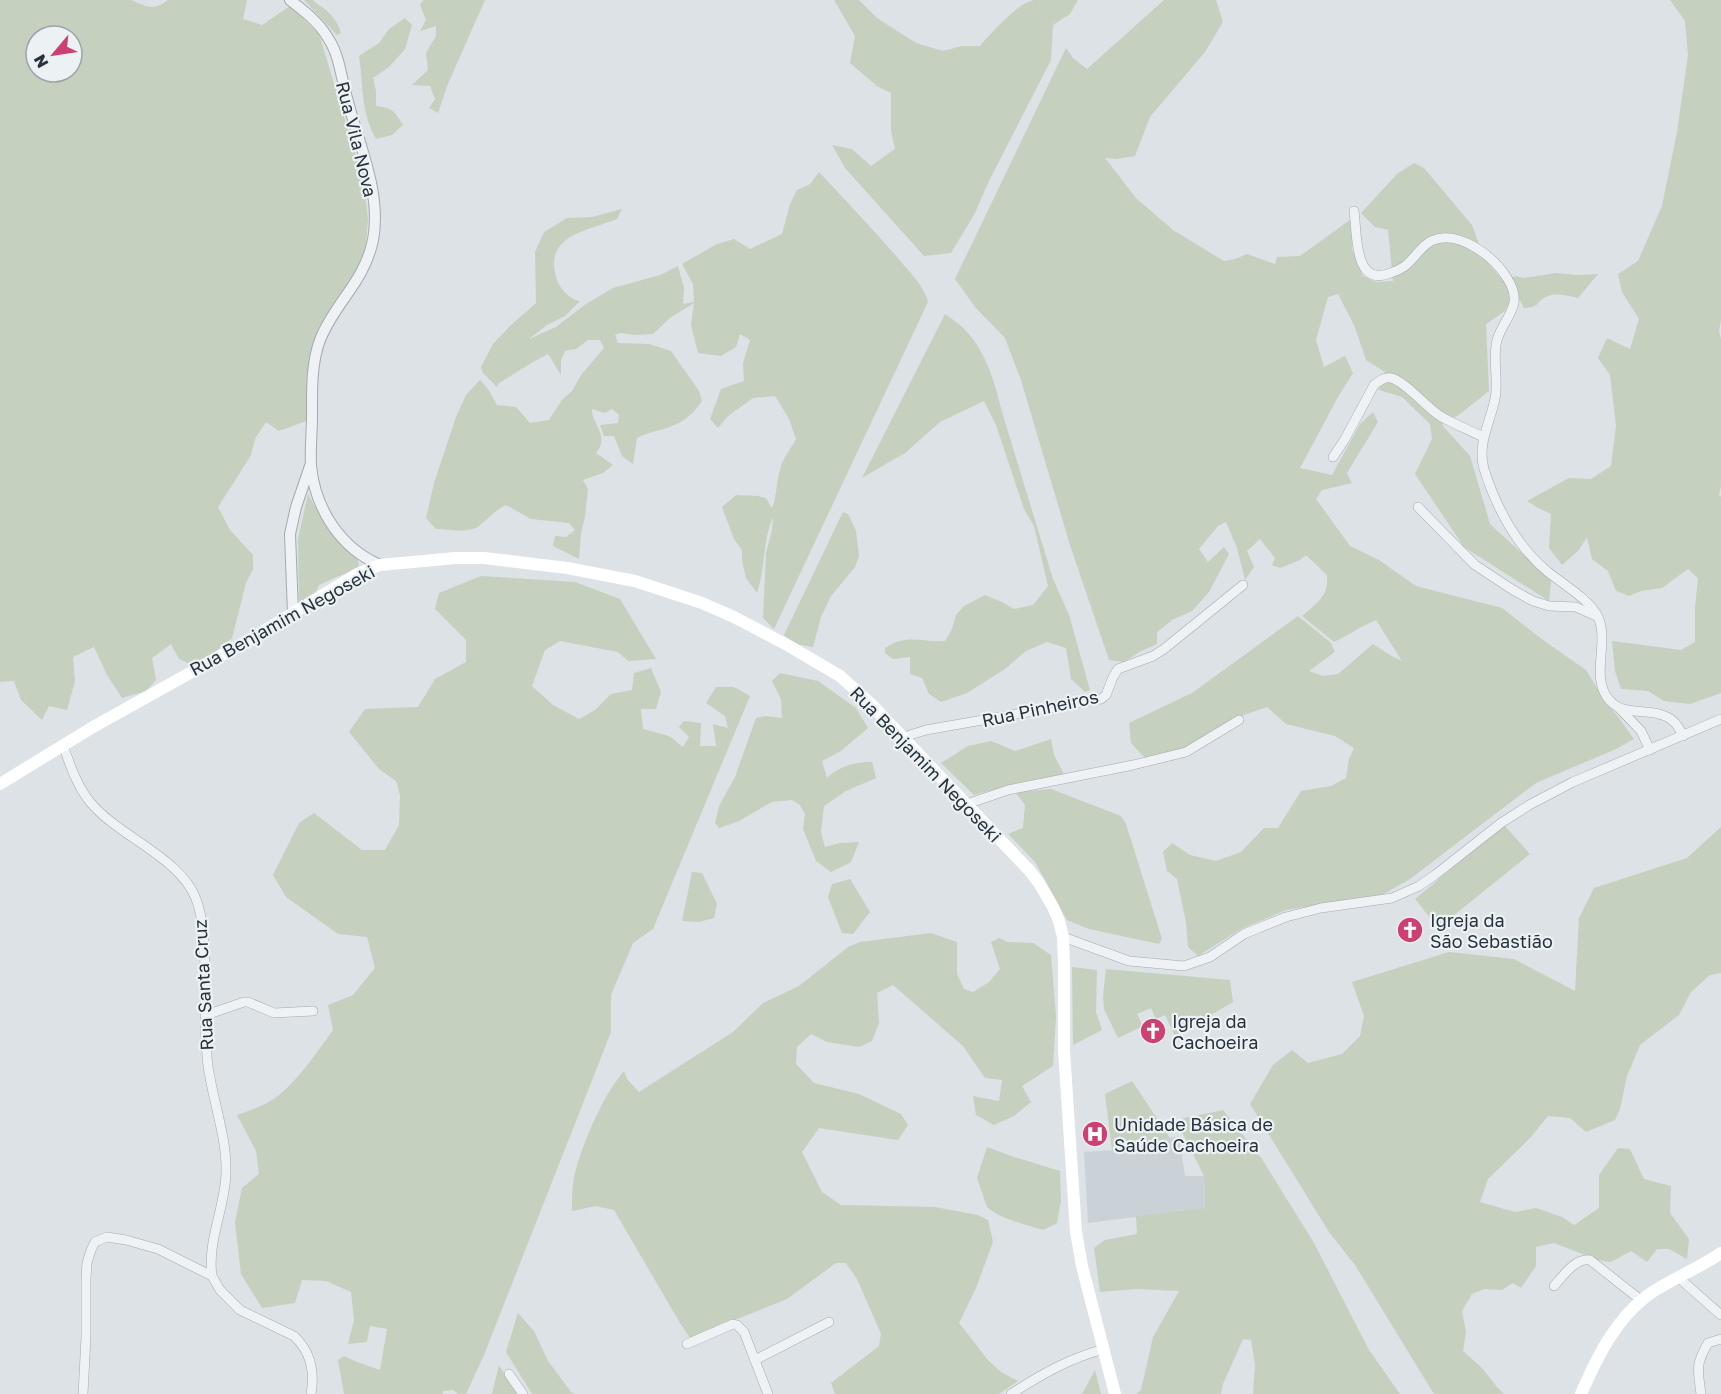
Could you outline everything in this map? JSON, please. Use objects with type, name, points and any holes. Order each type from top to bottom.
[{"type":"main road","name":"Rua Benjamim Negoseki","points":[[0,784],[120,711],[251,639],[345,581],[380,565],[455,558],[505,560],[605,574],[669,591],[734,617],[815,660],[858,691],[967,804],[1040,883],[1059,921],[1063,937],[1064,1051],[1076,1232],[1082,1266],[1115,1394]]},
{"type":"main road","points":[[1581,1394],[1606,1344],[1625,1317],[1649,1295],[1721,1254]]},
{"type":"street","name":"Rua Vila Nova","points":[[290,0],[320,26],[336,52],[368,174],[374,222],[373,238],[363,271],[332,316],[316,353],[312,383],[311,463],[316,495],[335,530],[356,552],[380,565]]},
{"type":"street","points":[[1354,211],[1360,257],[1363,267],[1369,274],[1377,276],[1397,271],[1406,265],[1423,246],[1444,238],[1473,245],[1485,254],[1509,281],[1515,296],[1514,307],[1497,342],[1495,399],[1483,437],[1481,450],[1483,465],[1510,527],[1536,561],[1583,600],[1598,617],[1602,636],[1601,684],[1611,702],[1641,731],[1650,750]]},
{"type":"street","points":[[1333,457],[1346,439],[1374,385],[1386,378],[1401,382],[1440,415],[1483,437]]},
{"type":"street","name":"Rua Vila Nova","points":[[293,613],[291,534],[296,507],[311,463]]},
{"type":"street","points":[[1418,507],[1475,565],[1513,590],[1533,602],[1549,606],[1576,607],[1598,617]]},
{"type":"street","name":"Rua Pinheiros","points":[[904,737],[926,730],[1101,699],[1106,695],[1118,669],[1153,656],[1164,649],[1243,585]]},
{"type":"street","points":[[1618,707],[1672,719],[1683,736]]},
{"type":"street","points":[[1063,937],[1130,961],[1184,966],[1191,964],[1210,957],[1244,934],[1286,917],[1321,908],[1381,901],[1405,893],[1435,875],[1514,813],[1573,782],[1721,719]]},
{"type":"street","points":[[967,804],[1008,790],[1186,752],[1239,720]]},
{"type":"street","name":"Rua Santa Cruz","points":[[63,745],[81,788],[90,802],[115,824],[176,869],[192,890],[197,902],[204,940],[208,1066],[226,1161],[225,1181],[215,1226],[212,1276]]},
{"type":"street","points":[[206,1015],[244,1002],[274,1013],[313,1011]]},
{"type":"street","points":[[83,1394],[87,1263],[95,1242],[107,1237],[166,1252],[212,1276],[220,1290],[240,1310],[294,1336],[306,1350],[312,1365],[312,1394]]},
{"type":"street","points":[[1554,1286],[1577,1262],[1584,1259],[1590,1260],[1642,1301]]},
{"type":"street","points":[[1679,1278],[1721,1315]]},
{"type":"street","points":[[754,1360],[829,1322]]},
{"type":"street","points":[[687,1344],[733,1324],[737,1325],[744,1332],[768,1394]]},
{"type":"street","points":[[1701,1394],[1697,1369],[1700,1356],[1708,1343],[1721,1339]]},
{"type":"street","points":[[1011,1394],[1064,1362],[1104,1349]]},
{"type":"street","points":[[509,1374],[524,1394]]},
{"type":"shaded area","points":[[1179,1136],[1185,1176],[1204,1176],[1205,1208],[1088,1223],[1084,1152],[1112,1150]]},
{"type":"green space","points":[[0,0],[132,0],[154,7],[168,0],[247,0],[243,19],[262,25],[290,6],[319,34],[364,183],[368,220],[365,255],[354,281],[318,332],[309,420],[279,431],[266,422],[256,437],[250,457],[218,507],[230,530],[253,555],[253,569],[246,583],[232,638],[206,659],[190,664],[179,659],[171,644],[152,658],[156,680],[146,691],[122,698],[107,675],[94,647],[73,657],[75,681],[67,710],[49,706],[42,720],[21,700],[14,681],[0,682]]},
{"type":"green space","points":[[304,0],[313,0],[326,10],[341,33],[337,35]]},
{"type":"green space","points":[[423,0],[485,0],[447,86],[438,113],[429,108],[435,99],[430,86],[412,85],[428,70],[426,53],[436,36],[436,26],[420,31],[426,20],[420,5]]},
{"type":"green space","points":[[834,0],[859,0],[877,18],[916,43],[943,51],[962,46],[980,46],[1005,19],[1028,2],[1078,0],[1070,14],[1053,25],[1051,60],[974,215],[951,253],[924,256],[845,168],[832,145],[852,149],[871,166],[895,149],[891,131],[891,93],[877,86],[850,63],[855,36]]},
{"type":"green space","points":[[1164,0],[1216,0],[1223,22],[1205,52],[1150,117],[1135,156],[1105,158],[1136,198],[1173,230],[1224,261],[1247,254],[1275,264],[1277,257],[1300,256],[1354,217],[1352,249],[1363,276],[1376,282],[1393,281],[1388,230],[1375,227],[1361,213],[1397,174],[1414,163],[1424,168],[1472,225],[1484,258],[1503,281],[1515,276],[1524,278],[1556,273],[1598,274],[1578,298],[1554,295],[1542,299],[1535,306],[1524,308],[1520,300],[1510,301],[1505,311],[1486,324],[1489,391],[1442,425],[1470,456],[1490,524],[1551,580],[1549,601],[1464,547],[1415,474],[1432,439],[1430,424],[1402,397],[1379,390],[1385,372],[1366,360],[1354,325],[1338,294],[1328,297],[1316,340],[1324,367],[1345,356],[1353,373],[1300,468],[1332,475],[1360,424],[1373,412],[1378,422],[1347,473],[1352,483],[1322,490],[1316,499],[1350,546],[1379,560],[1416,586],[1502,608],[1586,670],[1634,739],[1536,783],[1410,879],[1382,895],[1286,910],[1241,929],[1198,956],[1188,947],[1186,922],[1177,879],[1167,871],[1163,852],[1172,843],[1190,855],[1216,861],[1241,852],[1264,828],[1278,828],[1301,791],[1331,786],[1346,778],[1349,759],[1354,748],[1335,736],[1286,724],[1267,707],[1244,715],[1193,745],[1146,759],[1131,743],[1129,723],[1192,693],[1298,616],[1331,643],[1335,652],[1309,671],[1323,676],[1338,674],[1373,644],[1402,661],[1376,620],[1334,642],[1302,616],[1321,599],[1327,582],[1327,575],[1306,555],[1280,568],[1272,565],[1275,558],[1260,539],[1247,551],[1254,567],[1245,580],[1237,548],[1226,522],[1218,526],[1199,549],[1208,562],[1224,547],[1229,554],[1209,592],[1192,611],[1172,620],[1157,632],[1157,644],[1124,662],[1109,660],[1069,542],[1021,380],[1005,338],[975,307],[955,279],[1066,48],[1073,58],[1087,69]]},
{"type":"green space","points":[[1670,0],[1721,0],[1721,320],[1719,331],[1721,339],[1721,486],[1719,495],[1721,497],[1721,693],[1690,704],[1664,701],[1648,691],[1621,689],[1615,671],[1612,641],[1681,650],[1695,642],[1698,578],[1688,569],[1662,588],[1641,591],[1629,596],[1616,591],[1608,571],[1592,559],[1587,537],[1579,550],[1562,565],[1549,548],[1551,514],[1527,501],[1569,478],[1591,479],[1611,466],[1616,426],[1610,375],[1598,358],[1607,338],[1630,349],[1639,319],[1622,292],[1618,274],[1638,261],[1662,206],[1677,132],[1688,55],[1685,21]]},
{"type":"green space","points":[[405,18],[412,25],[405,49],[389,67],[373,78],[376,106],[392,111],[403,125],[392,135],[376,139],[367,118],[359,56],[379,43],[389,29]]},
{"type":"green space","points":[[819,172],[911,273],[928,302],[774,629],[763,618],[766,553],[773,517],[767,535],[757,593],[746,578],[742,550],[734,539],[722,507],[736,495],[766,498],[772,508],[781,466],[796,439],[789,419],[775,396],[753,398],[728,416],[718,428],[710,419],[721,389],[744,381],[743,363],[750,340],[740,334],[736,347],[721,356],[698,353],[691,325],[694,303],[670,318],[653,334],[620,333],[615,335],[618,343],[649,344],[671,351],[699,391],[702,401],[681,422],[637,438],[633,464],[622,456],[614,436],[604,436],[600,425],[618,423],[619,415],[612,409],[605,413],[592,409],[601,439],[596,453],[613,465],[603,473],[583,480],[588,489],[579,559],[553,546],[555,536],[566,537],[575,530],[569,523],[531,519],[506,505],[479,526],[469,530],[436,529],[426,518],[434,483],[456,417],[466,395],[480,380],[497,405],[516,407],[530,423],[549,420],[562,400],[572,391],[581,375],[604,348],[600,340],[588,340],[576,349],[565,351],[561,360],[561,375],[548,354],[499,383],[497,387],[483,373],[481,367],[493,344],[536,303],[535,252],[544,232],[567,218],[592,217],[622,209],[617,219],[580,232],[561,245],[554,265],[557,280],[566,294],[580,301],[565,316],[547,325],[529,339],[556,327],[586,304],[613,288],[660,275],[678,266],[684,288],[683,304],[694,302],[693,284],[682,264],[717,244],[734,239],[750,249],[782,234],[790,204],[797,190],[810,184]]},
{"type":"green space","points":[[945,314],[962,327],[974,341],[989,370],[1053,579],[1069,615],[1090,690],[1085,692],[1071,679],[1066,648],[1047,642],[1026,651],[1005,669],[967,693],[941,702],[929,694],[922,678],[910,674],[910,657],[893,659],[885,653],[885,648],[901,641],[945,641],[956,615],[964,606],[985,595],[1014,609],[1033,605],[1048,586],[1034,526],[1024,509],[996,425],[984,401],[940,422],[905,453],[862,478]]},
{"type":"green space","points":[[308,494],[328,530],[358,560],[359,565],[356,569],[319,585],[315,594],[299,603],[298,539]]},
{"type":"green space","points":[[843,512],[848,514],[856,531],[859,556],[855,567],[831,596],[821,617],[813,647],[796,644],[784,635]]},
{"type":"green space","points":[[481,576],[575,582],[620,599],[656,659],[628,661],[618,652],[560,641],[545,650],[532,686],[553,705],[579,719],[595,710],[611,694],[632,690],[634,673],[651,668],[661,692],[656,709],[641,709],[643,729],[669,736],[683,747],[689,737],[679,727],[684,721],[701,723],[700,746],[716,746],[713,724],[728,728],[725,716],[706,703],[716,687],[734,687],[750,696],[653,929],[633,943],[611,995],[611,1032],[484,1355],[466,1394],[458,1394],[453,1390],[443,1391],[443,1394],[344,1394],[338,1360],[344,1356],[380,1370],[387,1329],[370,1326],[367,1342],[348,1344],[354,1320],[351,1292],[326,1281],[302,1280],[295,1303],[262,1308],[241,1274],[235,1222],[242,1188],[259,1174],[256,1151],[237,1115],[269,1102],[294,1081],[333,1030],[328,1005],[353,995],[375,968],[367,937],[338,934],[286,897],[273,875],[299,823],[314,813],[362,850],[385,850],[399,825],[400,795],[396,781],[379,769],[349,732],[365,709],[418,707],[435,679],[466,662],[466,640],[435,609],[439,593]]},
{"type":"green space","points":[[780,673],[818,681],[856,708],[868,728],[841,751],[822,761],[827,778],[837,770],[848,766],[872,762],[876,778],[846,791],[824,806],[821,832],[825,847],[859,842],[851,862],[831,872],[816,861],[803,829],[805,814],[800,805],[792,800],[772,802],[739,821],[719,828],[715,823],[719,806],[735,777],[756,718],[766,716],[782,718],[781,699],[772,681]]},
{"type":"green space","points":[[1051,739],[1054,755],[1065,776],[1021,782],[974,795],[941,763],[968,746],[991,741],[1015,751]]},
{"type":"green space","points":[[1051,789],[1121,816],[1126,824],[1162,939],[1159,944],[1089,929],[1067,920],[1035,862],[1008,834],[1023,828],[1025,805],[1015,792]]},
{"type":"green space","points":[[1504,825],[1530,854],[1438,928],[1415,899]]},
{"type":"green space","points":[[1721,827],[1721,973],[1710,975],[1691,992],[1679,1015],[1640,1045],[1627,1076],[1620,1109],[1615,1120],[1586,1132],[1570,1118],[1548,1116],[1531,1137],[1488,1179],[1480,1202],[1515,1212],[1536,1208],[1562,1217],[1574,1225],[1599,1208],[1599,1175],[1618,1148],[1630,1149],[1644,1179],[1671,1186],[1670,1213],[1689,1239],[1687,1259],[1669,1249],[1657,1249],[1647,1262],[1631,1251],[1611,1262],[1598,1260],[1554,1243],[1536,1247],[1536,1266],[1521,1288],[1513,1283],[1502,1290],[1484,1289],[1472,1294],[1462,1311],[1466,1332],[1463,1351],[1482,1368],[1504,1394],[1434,1394],[1355,1265],[1329,1232],[1250,1104],[1273,1065],[1292,1050],[1308,1063],[1342,1054],[1360,1036],[1364,1016],[1352,982],[1449,952],[1514,959],[1575,991],[1579,918],[1594,888],[1687,858]]},
{"type":"green space","points":[[692,872],[702,873],[717,904],[714,918],[699,922],[682,921]]},
{"type":"green space","points":[[850,879],[870,912],[853,934],[842,933],[828,897],[832,884]]},
{"type":"green space","points":[[931,933],[957,942],[957,974],[964,989],[973,992],[989,982],[1000,969],[991,942],[999,938],[1008,942],[1033,943],[1051,955],[1056,1017],[1053,1066],[1022,1086],[1031,1102],[1014,1116],[994,1125],[976,1115],[973,1096],[999,1101],[1002,1080],[985,1078],[963,1046],[893,985],[877,993],[879,1023],[872,1041],[859,1047],[827,1042],[811,1034],[797,1047],[796,1064],[814,1083],[859,1094],[901,1114],[908,1125],[898,1140],[819,1128],[802,1152],[822,1192],[841,1205],[935,1207],[978,1215],[988,1220],[993,1242],[976,1288],[959,1323],[988,1360],[1001,1372],[1018,1381],[999,1394],[835,1394],[831,1383],[879,1346],[881,1334],[857,1279],[846,1263],[836,1263],[787,1299],[690,1338],[614,1210],[596,1206],[572,1211],[575,1173],[589,1133],[608,1093],[624,1071],[627,1079],[639,1092],[733,1032],[763,1003],[799,986],[848,947],[860,942]]},
{"type":"green space","points":[[1072,967],[1097,970],[1096,1012],[1102,1030],[1073,1045]]},
{"type":"green space","points":[[1106,969],[1230,980],[1233,1002],[1175,1036],[1165,1015],[1156,1019],[1151,1008],[1137,1014],[1143,1026],[1118,1038],[1104,1009]]},
{"type":"green space","points":[[1132,1081],[1170,1138],[1112,1150],[1105,1094]]},
{"type":"green space","points":[[1223,1110],[1262,1159],[1314,1243],[1369,1350],[1400,1394],[1253,1394],[1255,1364],[1251,1340],[1243,1339],[1223,1384],[1221,1394],[1136,1394],[1141,1390],[1153,1337],[1179,1291],[1136,1289],[1100,1292],[1094,1248],[1105,1240],[1137,1234],[1136,1216],[1205,1208],[1204,1176],[1176,1120]]},
{"type":"green space","points":[[987,1147],[1060,1171],[1061,1201],[1057,1223],[1043,1230],[1007,1218],[987,1207],[977,1178]]},
{"type":"green space","points":[[518,1313],[534,1331],[548,1361],[571,1392],[575,1394],[532,1394],[506,1352]]},
{"type":"green space","points":[[499,1365],[515,1391],[518,1394],[492,1394]]},
{"type":"green space","points":[[1095,1370],[1101,1394],[1082,1394]]},
{"type":"place","name":"Igreja da São Sebastião","points":[[1410,930]]},
{"type":"place","name":"Igreja da Cachoeira","points":[[1153,1031]]},
{"type":"place","name":"Unidade Básica de Saúde Cachoeira","points":[[1095,1134]]}]
